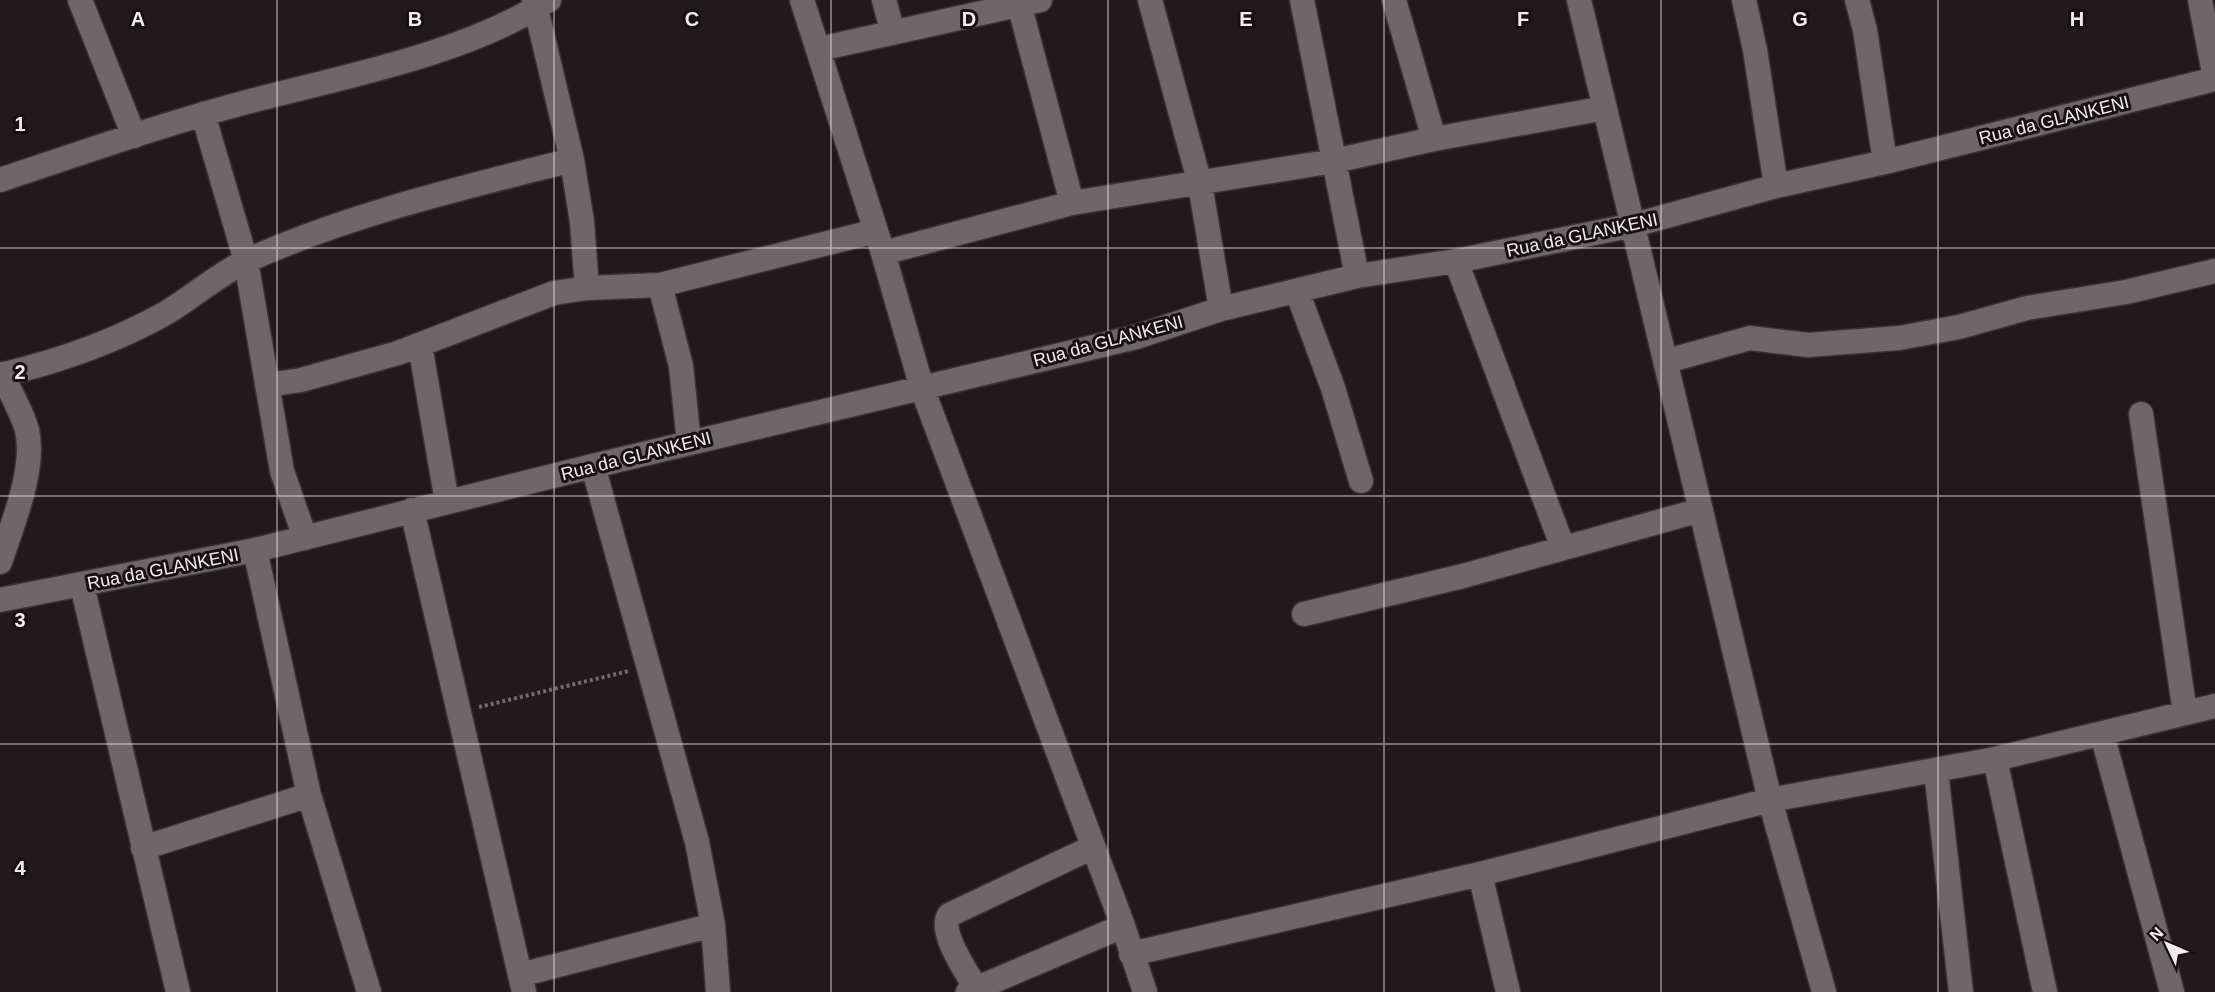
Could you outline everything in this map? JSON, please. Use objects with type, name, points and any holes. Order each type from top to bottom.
[{"type":"street","points":[[80,0],[134,136]]},
{"type":"street","points":[[802,0],[880,242],[922,388],[1124,926],[1144,992]]},
{"type":"street","points":[[884,0],[893,33]]},
{"type":"street","points":[[1150,0],[1200,184],[1221,309]]},
{"type":"street","points":[[1302,0],[1357,276]]},
{"type":"street","points":[[1394,0],[1434,139]]},
{"type":"street","points":[[1579,0],[1770,800],[1824,992]]},
{"type":"street","points":[[1744,0],[1755,50],[1776,186]]},
{"type":"street","points":[[1857,0],[1865,30],[1885,162]]},
{"type":"street","points":[[2200,0],[2215,79]]},
{"type":"street","points":[[819,49],[1025,2],[1072,203]]},
{"type":"street","points":[[0,180],[203,114],[411,58],[510,22],[540,3],[572,160],[582,222],[587,288]]},
{"type":"street","name":"Rua da GLANKENI","points":[[0,600],[255,550],[593,466],[1137,337],[1221,309],[1357,276],[1456,261],[1634,225],[1776,186],[1885,162],[2215,79]]},
{"type":"street","points":[[267,385],[301,380],[420,345],[519,304],[554,293],[587,288],[660,285],[1072,203],[1334,161],[1434,139],[1605,108]]},
{"type":"street","points":[[203,114],[246,261],[282,471],[304,538]]},
{"type":"street","points":[[0,562],[18,508],[29,449],[27,429],[1,375],[106,342],[165,313],[246,261],[383,210],[572,160]]},
{"type":"street","points":[[1456,261],[1563,548]]},
{"type":"street","points":[[1666,361],[1750,338],[1808,345],[1899,338],[1959,327],[2027,308],[2126,292],[2215,271]]},
{"type":"street","points":[[660,285],[681,366],[689,443]]},
{"type":"street","points":[[1297,291],[1333,388],[1361,481]]},
{"type":"street","points":[[420,345],[447,502]]},
{"type":"street","points":[[2141,414],[2185,713]]},
{"type":"street","points":[[593,466],[697,842],[713,925],[718,992]]},
{"type":"street","points":[[412,510],[522,984],[713,925]]},
{"type":"street","points":[[1304,614],[1463,576],[1701,510]]},
{"type":"street","points":[[255,550],[309,795],[369,992]]},
{"type":"street","points":[[82,585],[178,992]]},
{"type":"street","points":[[1131,954],[1480,874],[1770,800],[1995,759],[2215,706]]},
{"type":"street","points":[[2102,734],[2172,992]]},
{"type":"street","points":[[1995,759],[2045,992]]},
{"type":"street","points":[[1936,771],[1962,992]]},
{"type":"street","points":[[143,848],[309,795]]},
{"type":"street","points":[[1093,846],[949,915],[946,924],[956,954],[974,991],[1124,926]]},
{"type":"street","points":[[1480,874],[1508,992]]},
{"type":"path","points":[[458,712],[648,666]]}]
